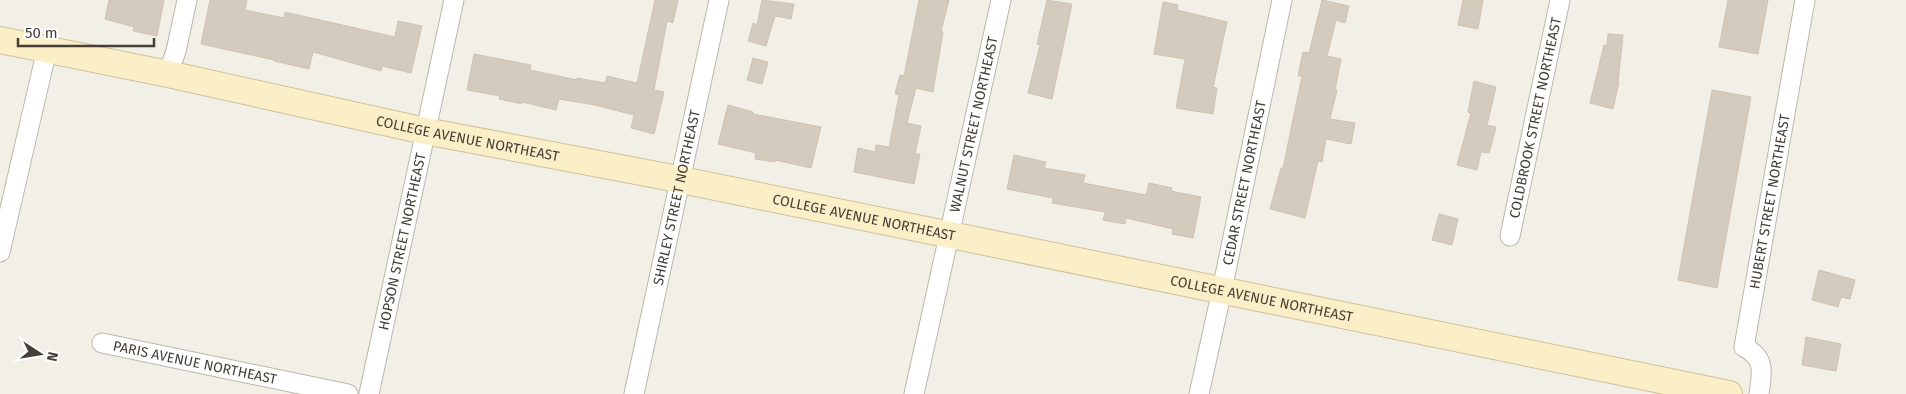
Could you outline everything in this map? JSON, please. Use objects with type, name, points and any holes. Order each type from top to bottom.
[{"type":"main road","name":"COLLEGE AVENUE NORTHEAST","points":[[0,40],[168,74],[425,132],[681,180],[1728,394]]},
{"type":"street","points":[[168,74],[176,51],[187,0]]},
{"type":"street","name":"HOPSON STREET NORTHEAST","points":[[369,394],[454,0]]},
{"type":"street","name":"SHIRLEY STREET NORTHEAST","points":[[634,394],[719,0]]},
{"type":"street","name":"WALNUT STREET NORTHEAST","points":[[914,394],[1001,0]]},
{"type":"street","name":"CEDAR STREET NORTHEAST","points":[[1199,394],[1282,0]]},
{"type":"street","name":"COLDBROOK STREET NORTHEAST","points":[[1510,236],[1560,0]]},
{"type":"street","name":"HUBERT STREET NORTHEAST","points":[[1759,394],[1762,376],[1761,366],[1758,357],[1752,350],[1744,346],[1805,0]]},
{"type":"street","points":[[0,252],[47,49]]},
{"type":"street","name":"PARIS AVENUE NORTHEAST","points":[[102,343],[348,394]]},
{"type":"building","points":[[109,0],[164,0],[157,36],[133,31],[134,27],[105,19]]},
{"type":"building","points":[[210,0],[247,0],[245,10],[284,18],[285,12],[395,37],[398,21],[422,26],[411,73],[382,66],[381,71],[313,52],[309,69],[201,44]]},
{"type":"building","points":[[655,0],[678,0],[673,23],[667,21],[654,90],[664,92],[654,134],[631,128],[634,115],[595,105],[559,99],[556,110],[499,99],[500,96],[467,90],[474,54],[531,65],[530,70],[577,80],[577,78],[605,83],[607,76],[637,83]]},
{"type":"building","points":[[762,0],[794,4],[791,19],[775,16],[766,46],[748,41],[753,23],[757,25]]},
{"type":"building","points":[[919,0],[949,0],[941,31],[943,32],[933,92],[916,88],[907,123],[921,126],[915,154],[920,154],[914,184],[854,172],[858,148],[875,152],[876,145],[889,147],[899,95],[895,94],[900,75],[904,76]]},
{"type":"building","points":[[1047,0],[1072,4],[1052,99],[1028,93],[1040,45],[1037,44]]},
{"type":"building","points":[[1322,0],[1349,6],[1345,23],[1336,20],[1327,56],[1341,59],[1335,90],[1337,90],[1330,119],[1355,123],[1351,144],[1326,139],[1322,162],[1318,161],[1305,218],[1270,209],[1281,168],[1283,168],[1302,76],[1298,76],[1303,52],[1309,53]]},
{"type":"building","points":[[1463,0],[1483,0],[1478,29],[1458,25]]},
{"type":"building","points":[[1728,0],[1768,0],[1758,54],[1719,47]]},
{"type":"building","points":[[1163,2],[1178,5],[1177,10],[1227,22],[1213,87],[1217,88],[1213,114],[1176,108],[1185,59],[1154,54]]},
{"type":"building","points":[[1608,34],[1623,35],[1619,82],[1613,109],[1590,103],[1604,45],[1607,46]]},
{"type":"building","points":[[753,58],[768,62],[762,84],[747,80]]},
{"type":"building","points":[[1474,81],[1496,87],[1487,125],[1496,127],[1489,153],[1481,152],[1477,170],[1457,165],[1471,113],[1468,112]]},
{"type":"building","points":[[1712,90],[1751,97],[1717,288],[1678,280]]},
{"type":"building","points":[[728,105],[753,112],[753,114],[821,127],[811,168],[775,160],[775,162],[755,159],[756,153],[718,144]]},
{"type":"building","points":[[1014,155],[1046,162],[1044,168],[1085,175],[1083,183],[1146,195],[1149,183],[1172,188],[1171,191],[1201,197],[1193,238],[1172,234],[1173,229],[1126,218],[1125,224],[1103,220],[1105,212],[1052,203],[1053,198],[1007,189]]},
{"type":"building","points":[[1439,214],[1458,219],[1452,245],[1432,240]]},
{"type":"building","points":[[1819,270],[1855,280],[1850,299],[1841,297],[1838,307],[1812,300]]},
{"type":"building","points":[[1806,337],[1841,344],[1836,371],[1802,365]]}]
